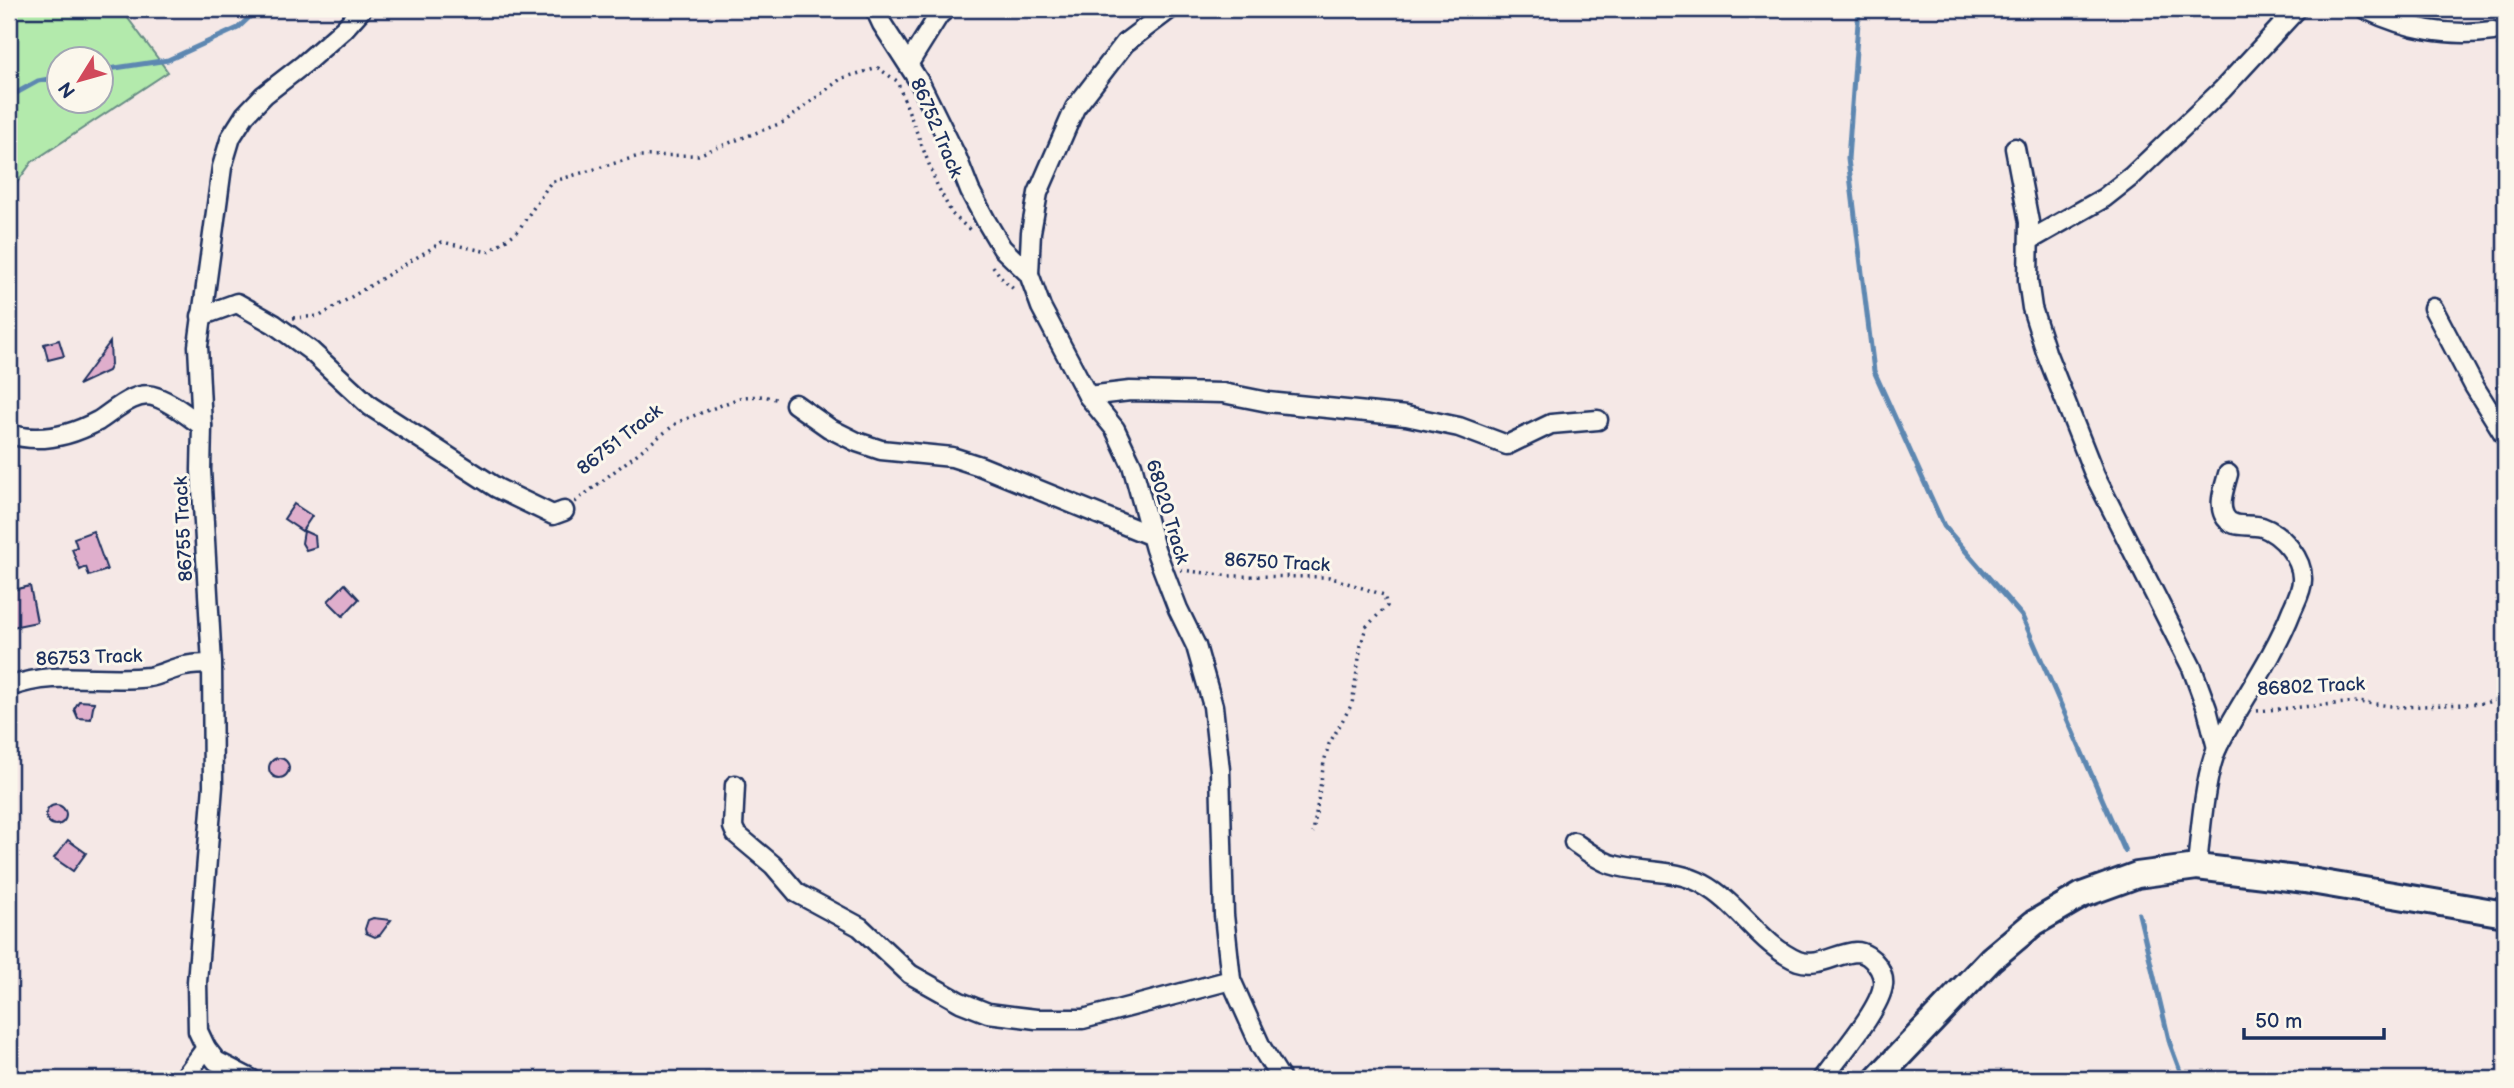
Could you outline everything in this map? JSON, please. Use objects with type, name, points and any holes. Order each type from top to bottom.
[{"type":"street","name":"86755 Track","points":[[206,1048],[198,1031],[197,982],[213,786],[212,664],[201,470],[198,346],[222,167],[231,136],[245,115],[264,95],[344,29],[362,9]]},
{"type":"street","points":[[875,9],[909,63],[986,221],[1002,248],[1029,274]]},
{"type":"street","points":[[909,63],[939,15],[946,9]]},
{"type":"street","name":"68020 Track","points":[[1170,9],[1125,43],[1074,108],[1038,193],[1031,232],[1029,274],[1041,307],[1088,396],[1115,429],[1132,465],[1162,568],[1196,646],[1213,706],[1220,770],[1224,915],[1231,980],[1262,1047],[1281,1079]]},
{"type":"street","points":[[2030,240],[2104,198],[2132,176],[2222,90],[2297,9]]},
{"type":"street","points":[[2365,9],[2398,23],[2445,34],[2493,31]]},
{"type":"street","points":[[2015,148],[2026,197],[2030,240],[2028,280],[2032,308],[2046,352],[2106,500],[2192,668],[2217,748]]},
{"type":"street","points":[[201,316],[237,303],[274,324],[311,351],[370,406],[497,488],[553,515],[564,511]]},
{"type":"street","points":[[2433,308],[2474,386],[2505,436]]},
{"type":"street","points":[[1088,396],[1130,391],[1223,393],[1268,402],[1406,416],[1459,427],[1507,445],[1551,424],[1598,420]]},
{"type":"street","points":[[9,434],[26,439],[49,438],[96,421],[138,397],[154,396],[178,408],[202,426]]},
{"type":"street","points":[[795,404],[829,428],[857,442],[881,450],[952,457],[1152,536]]},
{"type":"street","points":[[2228,474],[2222,500],[2229,523],[2261,527],[2281,539],[2296,559],[2302,582],[2285,628],[2239,712]]},
{"type":"street","name":"86753 Track","points":[[9,687],[34,679],[62,676],[152,677],[186,665],[212,664]]},
{"type":"street","name":"86802 Track","points":[[2197,867],[2202,822],[2217,748],[2239,712]]},
{"type":"street","points":[[735,785],[733,827],[748,845],[773,864],[797,893],[860,928],[910,974],[960,1002],[988,1013],[1036,1019],[1083,1019],[1231,980]]},
{"type":"street","points":[[1573,842],[1596,858],[1611,864],[1682,875],[1703,884],[1722,897],[1766,937],[1800,961],[1811,963],[1858,952],[1868,955],[1876,962],[1884,984],[1878,1001],[1823,1079]]},
{"type":"street","points":[[1877,1079],[1991,959],[2034,923],[2082,895],[2137,875],[2197,867],[2305,880],[2505,915]]},
{"type":"street","points":[[183,1079],[206,1048],[216,1061],[251,1079]]},
{"type":"path","name":"86752 Track","points":[[274,324],[299,317],[320,316],[442,242],[488,252],[517,232],[551,182],[639,156],[698,155],[784,122],[842,78],[878,68],[897,82],[937,185],[952,214],[974,234]]},
{"type":"path","points":[[992,264],[1003,279],[1041,307]]},
{"type":"path","name":"86751 Track","points":[[564,511],[678,422],[696,413],[726,405],[742,397],[763,396],[795,404]]},
{"type":"path","name":"86750 Track","points":[[1162,568],[1231,576],[1329,577],[1384,595],[1387,606],[1366,627],[1360,645],[1352,704],[1329,744],[1313,833]]},
{"type":"path","name":"86802 Track","points":[[2239,712],[2357,702],[2401,707],[2485,704],[2505,697]]},
{"type":"green space","points":[[9,9],[121,9],[168,72],[116,106],[116,46],[46,46],[46,116],[102,116],[32,162],[16,184],[9,207]]},
{"type":"building","points":[[59,340],[64,356],[48,360],[44,344]]},
{"type":"building","points":[[110,342],[111,365],[108,371],[78,385]]},
{"type":"building","points":[[294,504],[312,516],[302,531],[284,519]]},
{"type":"building","points":[[93,531],[107,570],[89,576],[86,567],[80,570],[72,549],[77,547],[74,538]]},
{"type":"building","points":[[304,531],[315,536],[316,547],[306,550],[302,543]]},
{"type":"building","points":[[345,584],[359,599],[343,616],[328,601]]},
{"type":"building","points":[[30,586],[37,622],[12,627],[9,591]]},
{"type":"building","points":[[79,701],[94,702],[91,719],[78,718],[74,709]]},
{"type":"building","points":[[275,758],[283,758],[289,768],[283,778],[275,778],[269,772],[269,764]]},
{"type":"building","points":[[56,805],[63,808],[66,815],[63,822],[56,825],[49,822],[46,815],[49,808]]},
{"type":"building","points":[[68,840],[86,853],[73,871],[54,858]]},
{"type":"building","points":[[368,920],[391,920],[380,935],[375,937],[366,933],[365,929]]},
{"type":"waterway","points":[[116,68],[168,60],[238,28],[258,9]]},
{"type":"waterway","points":[[1859,9],[1848,159],[1874,371],[1944,526],[2022,616],[2125,851]]},
{"type":"waterway","points":[[9,97],[46,80]]},
{"type":"waterway","points":[[2139,914],[2170,1044],[2183,1079]]}]
